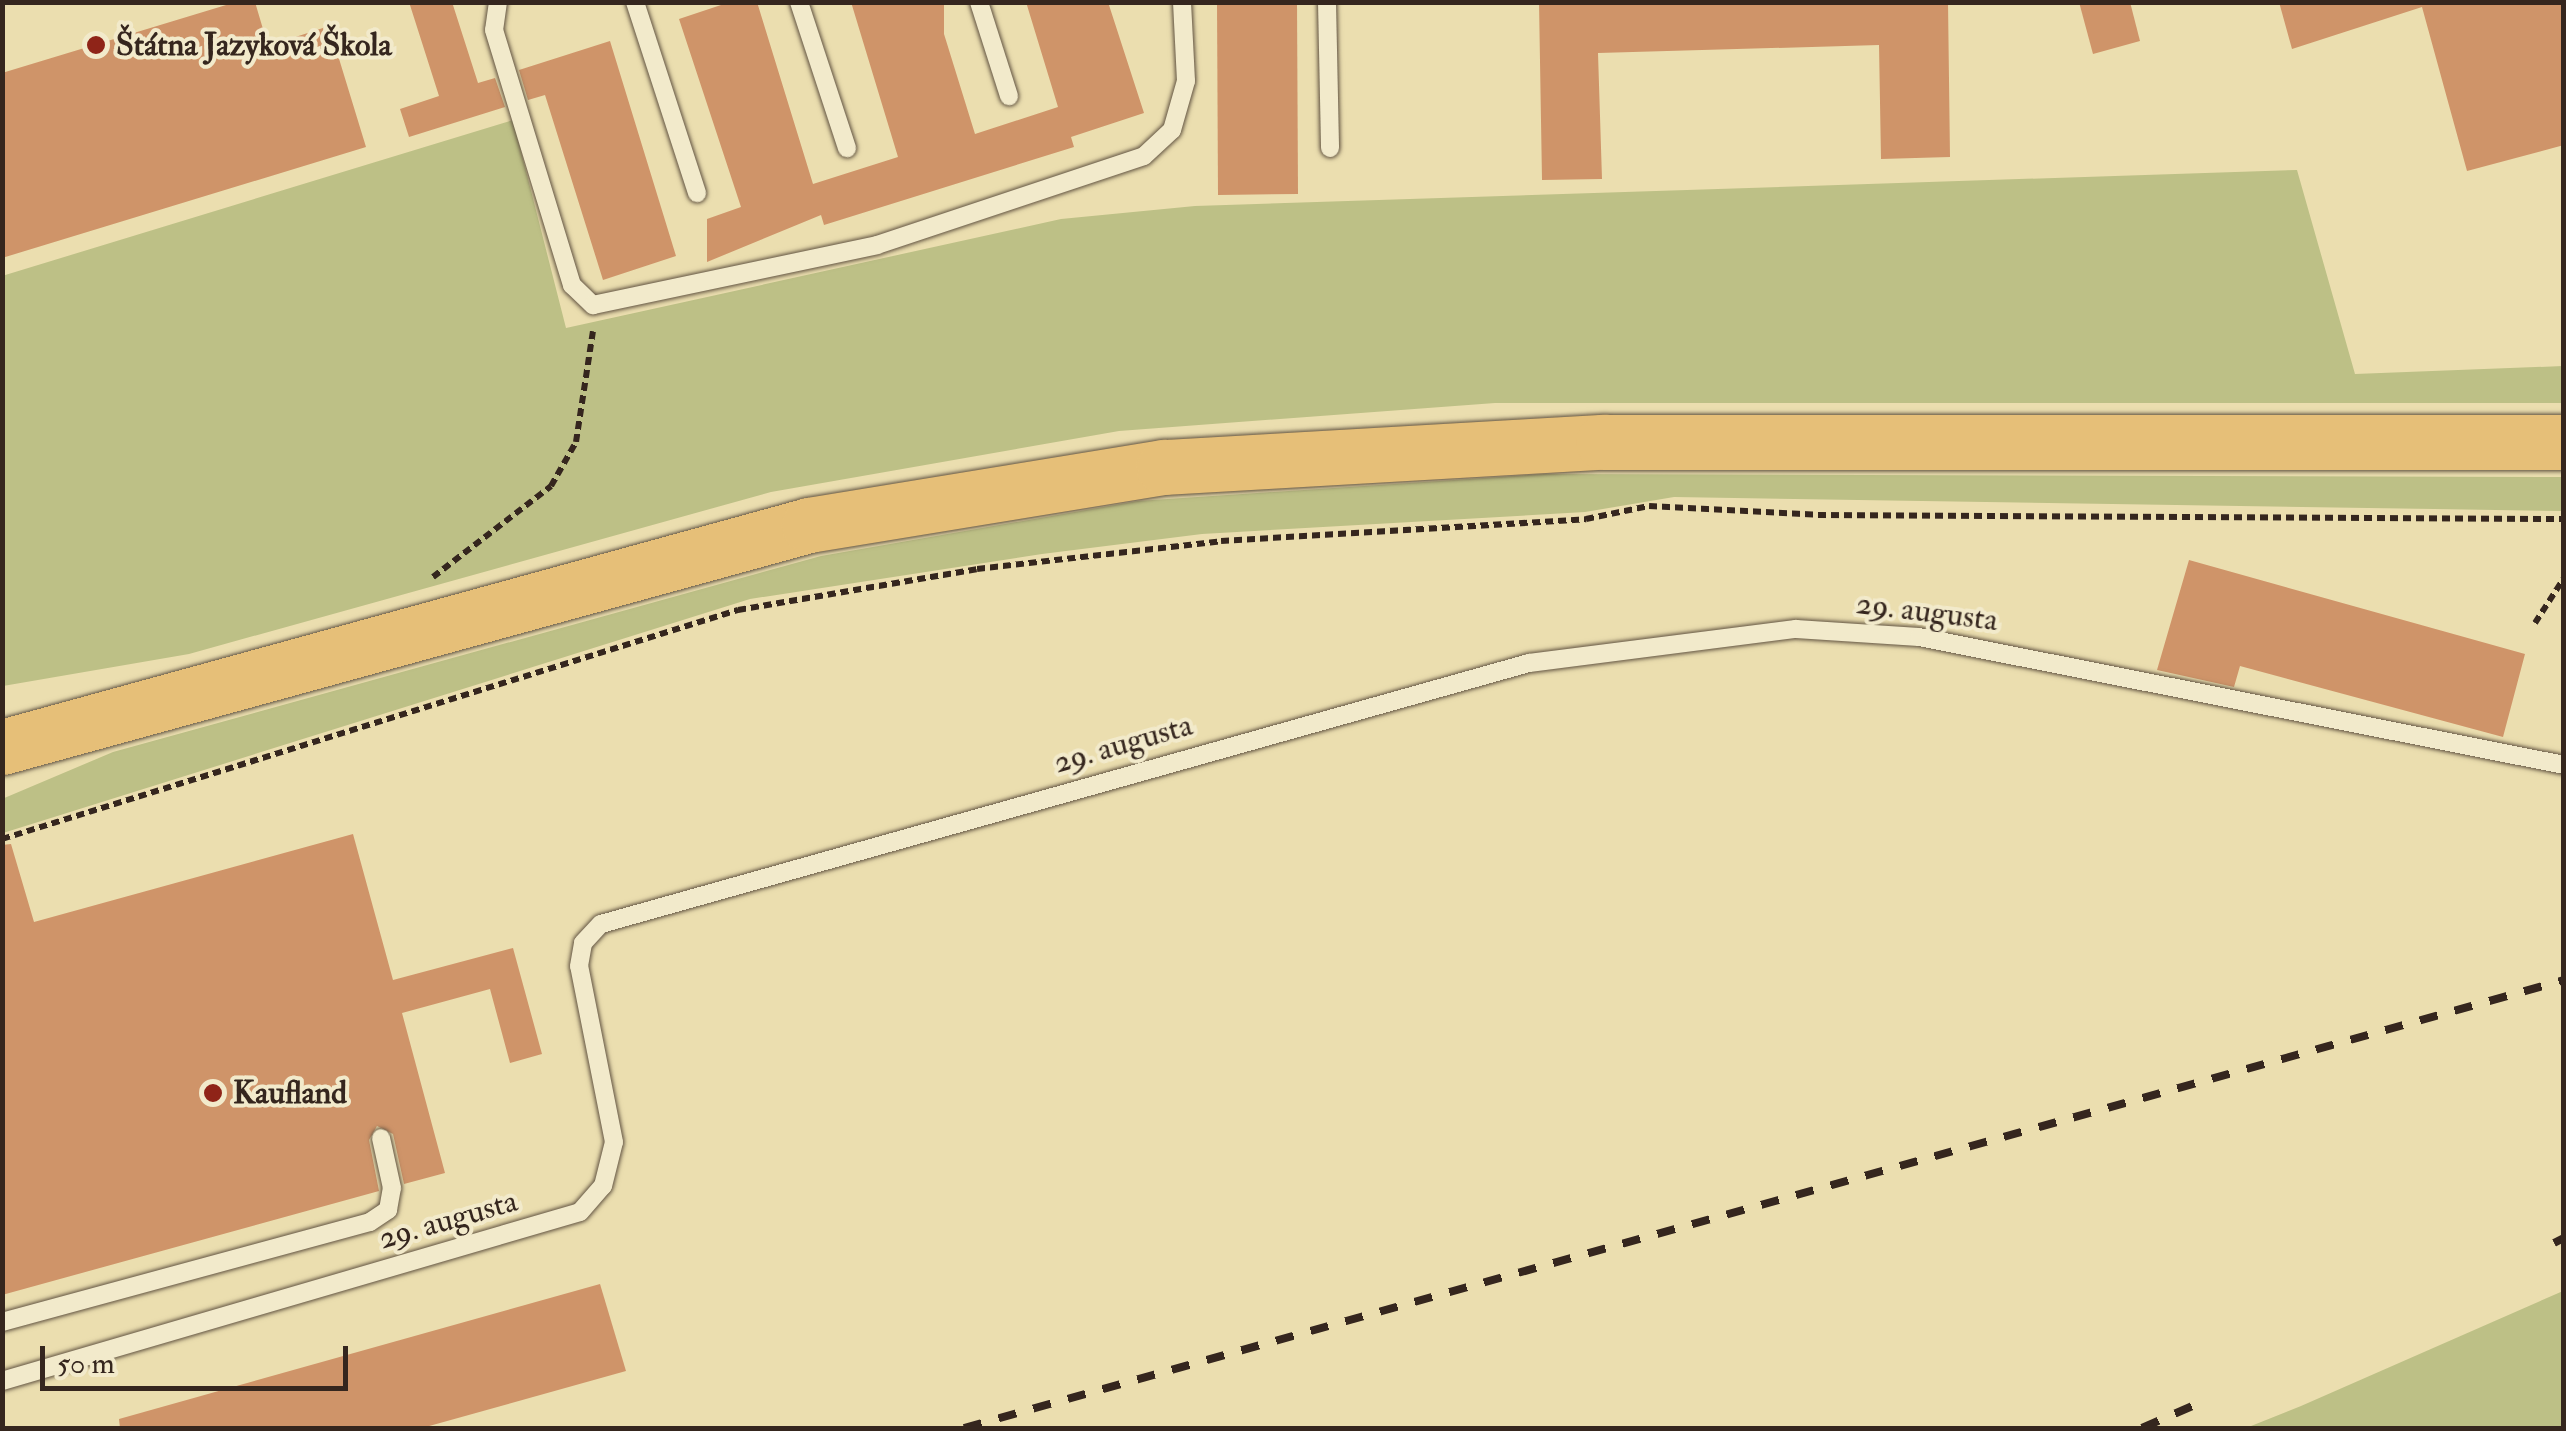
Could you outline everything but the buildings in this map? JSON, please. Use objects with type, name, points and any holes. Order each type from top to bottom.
[{"type":"main road","points":[[2,747],[809,525],[1164,466],[1603,442],[2564,442]]},
{"type":"main road","points":[[2,728],[122,714]]},
{"type":"main road","points":[[2,777],[122,714]]},
{"type":"lane","points":[[498,2],[494,30],[572,285],[593,306],[877,245],[1144,156],[1172,130],[1186,81],[1182,2]]},
{"type":"lane","points":[[635,2],[697,193]]},
{"type":"lane","points":[[799,2],[847,148]]},
{"type":"lane","points":[[979,2],[1009,96]]},
{"type":"lane","points":[[1327,2],[1330,148]]},
{"type":"lane","name":"29. augusta","points":[[2,1381],[580,1212],[603,1186],[614,1142],[578,966],[582,943],[601,924],[1528,662],[1796,629],[1919,636],[2564,765]]},
{"type":"lane","points":[[2,1322],[370,1222],[388,1210],[392,1188],[381,1138]]},
{"type":"path","points":[[426,582],[551,486],[576,442],[592,377],[593,306]]},
{"type":"path","points":[[2,839],[738,610],[977,569],[1221,540],[1586,519],[1649,506],[1818,515],[2564,518]]},
{"type":"path","points":[[2535,623],[2564,578]]},
{"type":"green space","points":[[513,120],[566,328],[1061,219],[1195,206],[2297,170],[2355,374],[2563,366],[2563,403],[1495,403],[1119,431],[771,492],[189,654],[3,686],[2,276]]},
{"type":"green space","points":[[1544,474],[2563,477],[2563,511],[1674,497],[1585,512],[1202,534],[1042,554],[750,599],[3,833],[2,799],[113,752],[821,556],[1138,501]]},
{"type":"green space","points":[[2563,1291],[2563,1428],[2246,1428],[2301,1406]]},
{"type":"railway","points":[[964,1428],[2564,980]]},
{"type":"railway","points":[[2554,1243],[2564,1238]]},
{"type":"railway","points":[[2142,1428],[2206,1400]]},
{"type":"place","name":"Štátna Jazyková Škola","points":[[96,45]]},
{"type":"place","name":"Kaufland","points":[[213,1093]]}]
